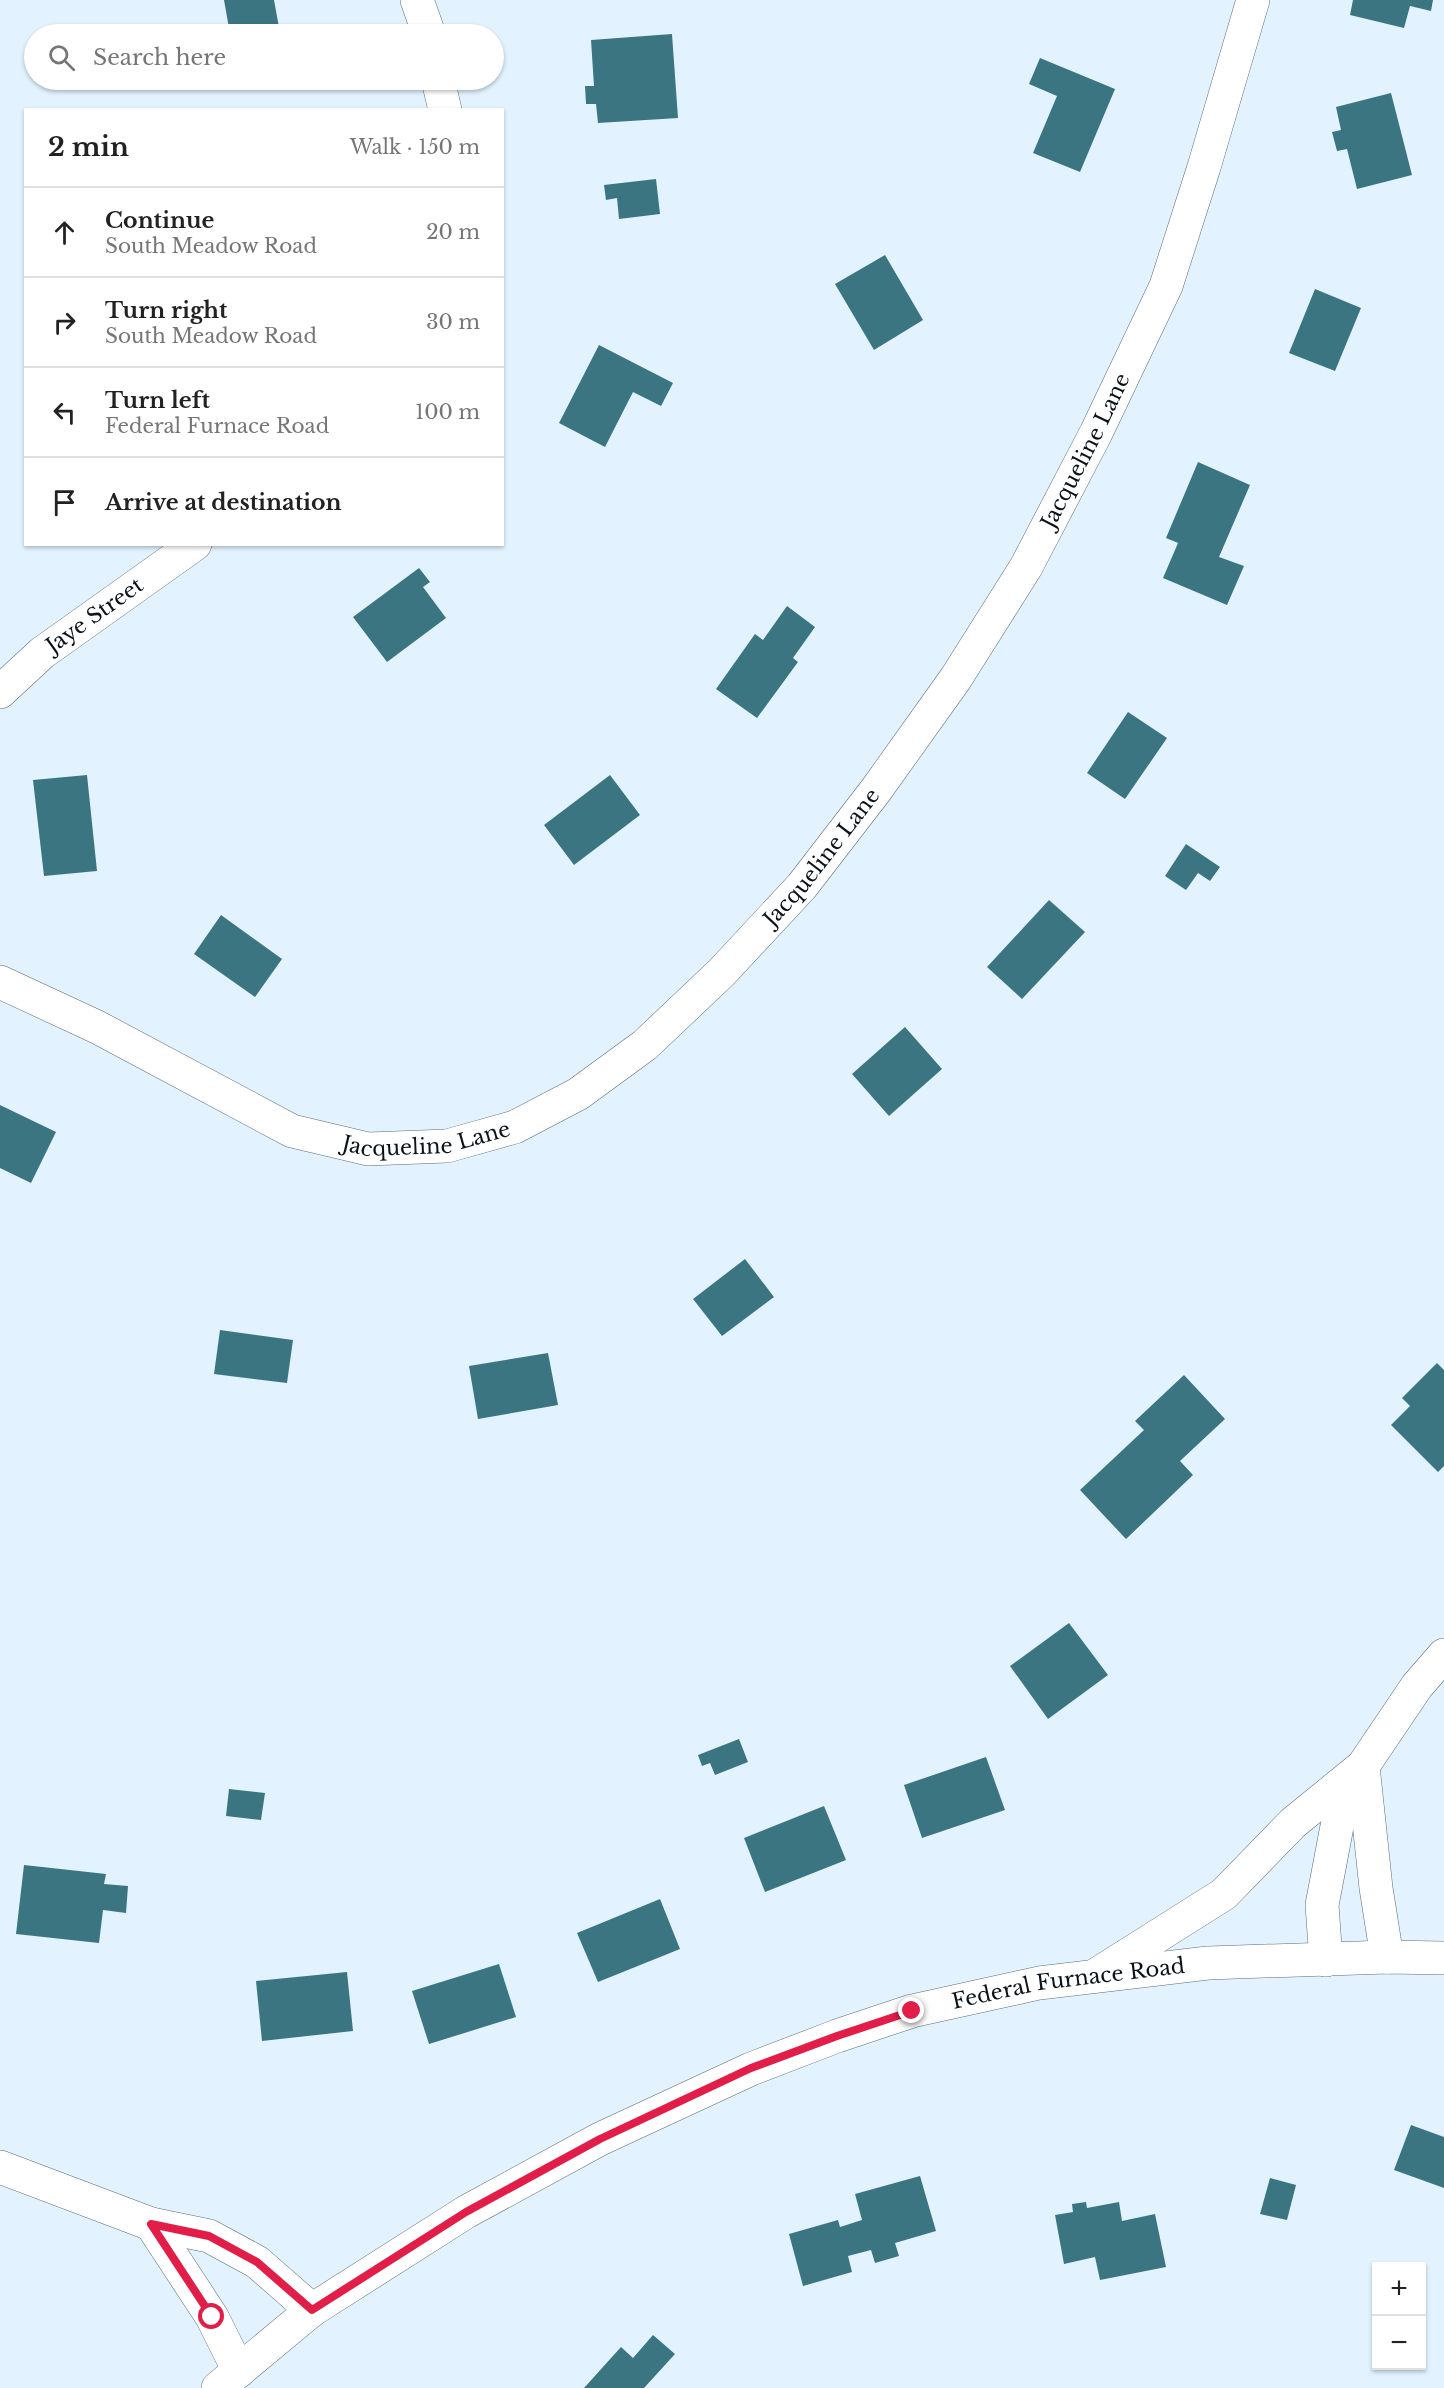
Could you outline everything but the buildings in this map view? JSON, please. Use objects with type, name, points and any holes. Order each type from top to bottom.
[{"type":"street","points":[[417,0],[425,24]]},
{"type":"street","name":"Jacqueline Lane","points":[[0,982],[97,1027],[292,1131],[368,1149],[447,1146],[515,1127],[578,1094],[645,1045],[722,972],[802,886],[876,790],[956,678],[1026,567],[1096,433],[1167,286],[1253,0]]},
{"type":"street","points":[[440,90],[445,108]]},
{"type":"street","name":"Jaye Street","points":[[0,692],[42,653],[192,546]]},
{"type":"street","points":[[1326,1959],[1322,1905],[1338,1821],[1363,1766],[1417,1686],[1444,1655]]},
{"type":"street","points":[[1363,1766],[1376,1888],[1387,1957]]},
{"type":"street","points":[[1094,1977],[1224,1894],[1293,1823],[1363,1766]]},
{"type":"street","name":"Federal Furnace Road","points":[[229,2379],[312,2310],[466,2212],[600,2139],[751,2068],[837,2036],[912,2011],[1039,1983],[1208,1963],[1387,1957],[1444,1958]]},
{"type":"street","points":[[0,2167],[151,2224],[209,2236],[257,2262],[312,2310]]},
{"type":"street","points":[[151,2224],[212,2317],[229,2379]]},
{"type":"route","points":[[212,2317],[151,2224],[209,2236],[257,2262],[312,2310],[466,2212],[600,2139],[751,2068],[912,2011]]}]
